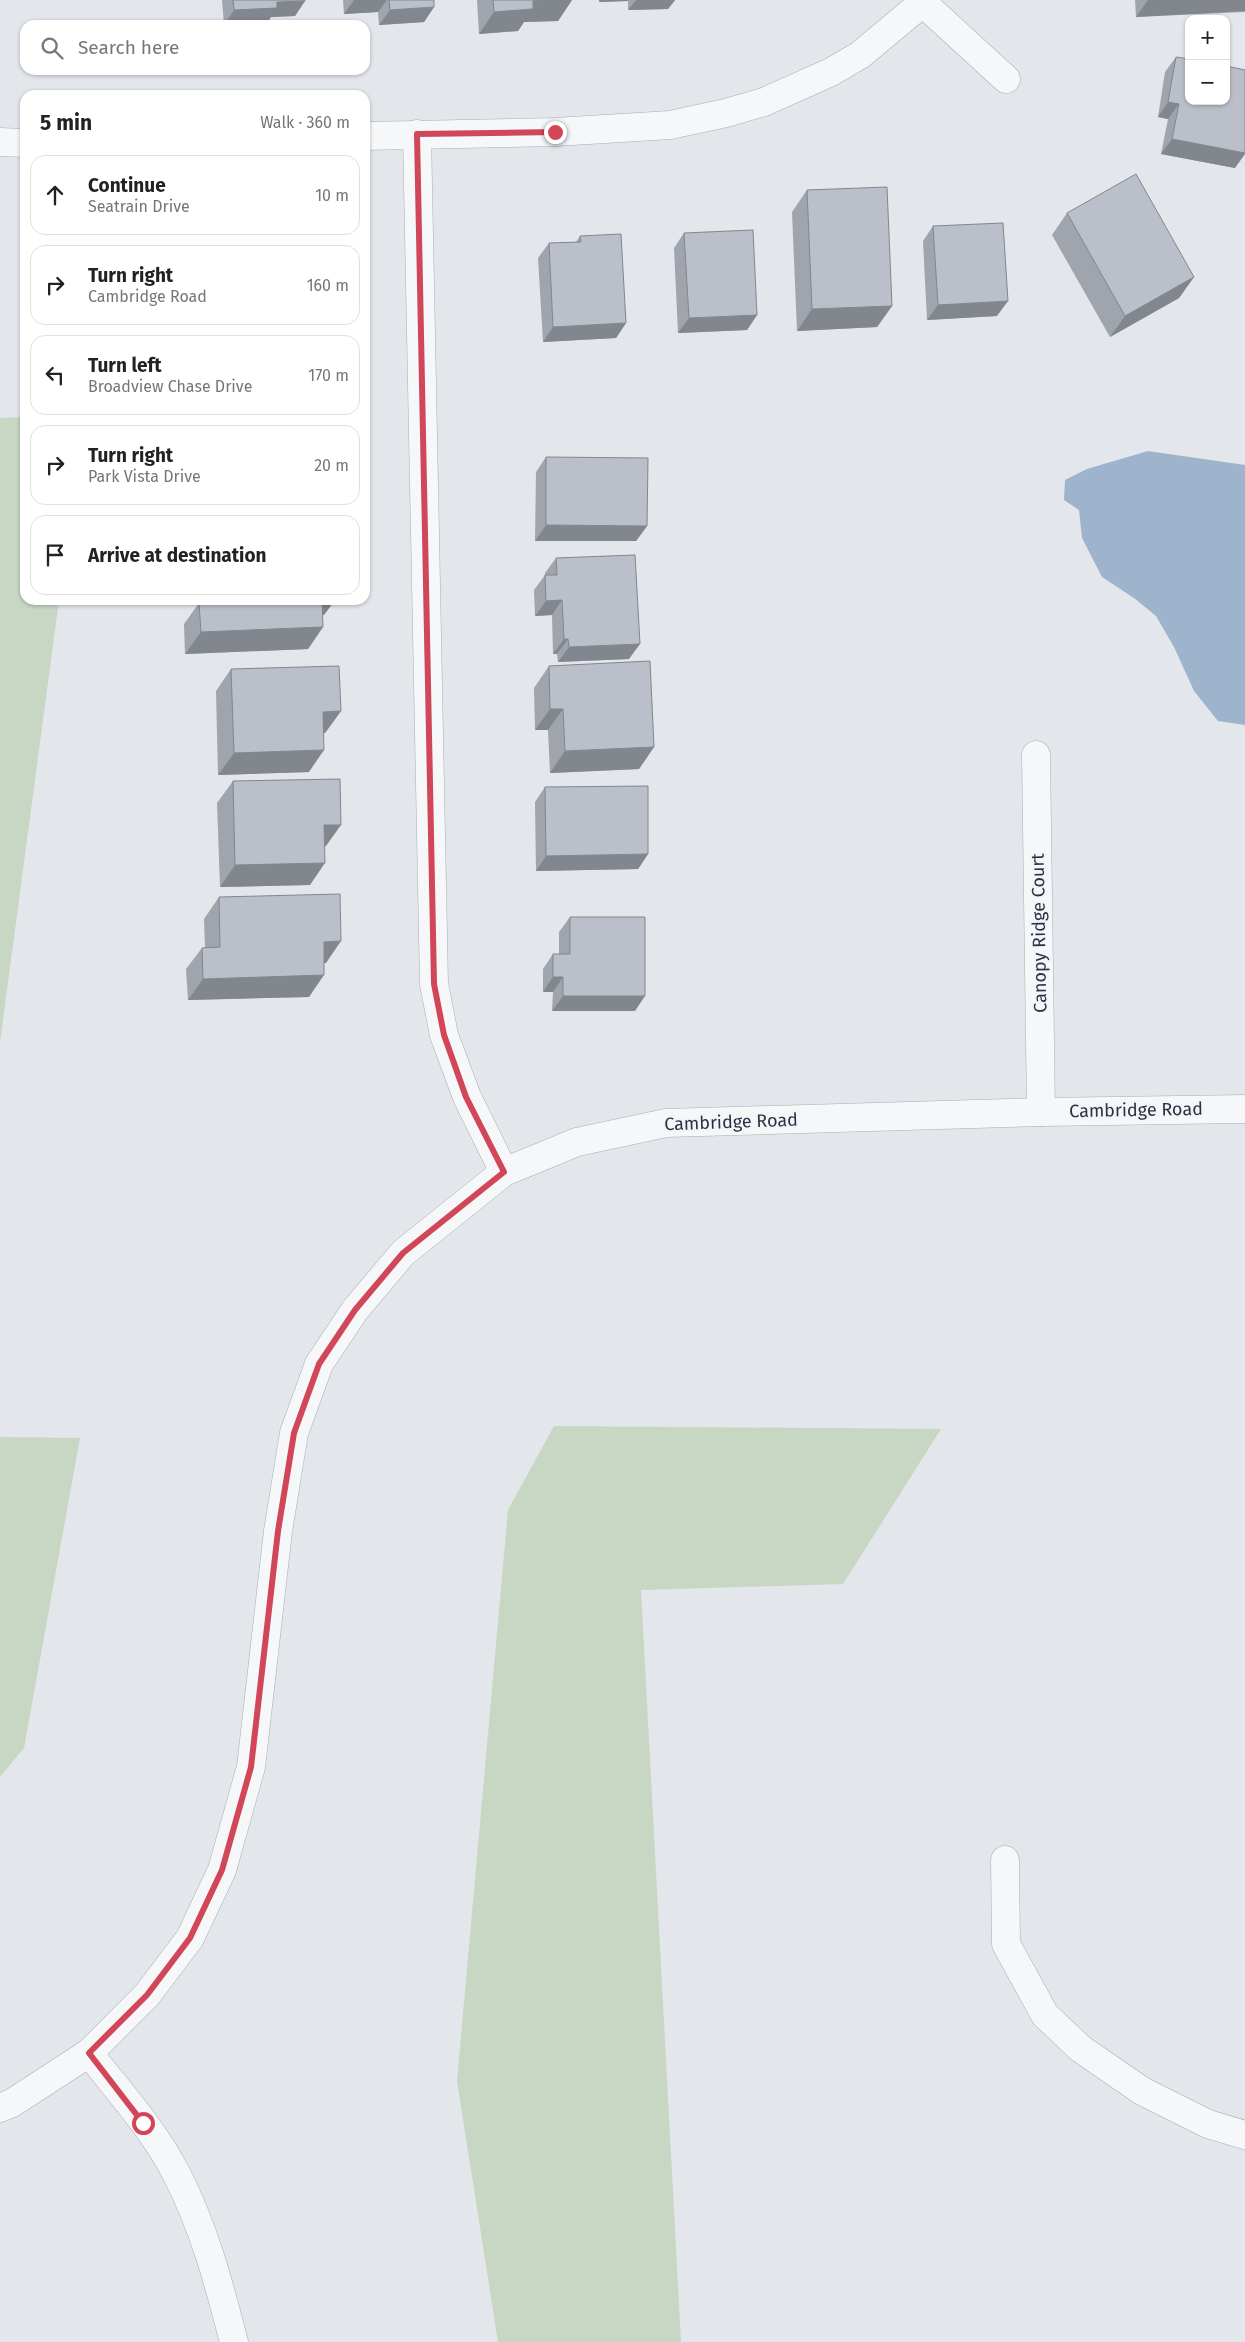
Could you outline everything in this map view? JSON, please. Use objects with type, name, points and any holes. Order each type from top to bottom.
[{"type":"street","points":[[370,136],[555,132],[670,125],[726,113],[764,102],[853,60],[925,1],[1006,79]]},
{"type":"street","points":[[417,134],[434,984],[444,1035],[466,1097],[504,1172]]},
{"type":"street","points":[[0,142],[20,143]]},
{"type":"street","name":"Canopy Ridge Court","points":[[1036,755],[1041,1112]]},
{"type":"street","name":"Cambridge Road","points":[[0,2108],[12,2103],[89,2053],[147,1995],[190,1938],[222,1870],[251,1767],[278,1531],[294,1433],[319,1364],[355,1310],[403,1253],[504,1172],[577,1142],[666,1122],[1041,1112],[1245,1109]]},
{"type":"street","points":[[1005,1860],[1006,1944],[1045,2015],[1081,2048],[1142,2091],[1208,2124],[1245,2135]]},
{"type":"street","points":[[89,2053],[143,2123],[176,2173],[210,2251],[234,2342]]},
{"type":"green space","points":[[20,417],[20,605],[58,605],[0,1042],[0,418]]},
{"type":"green space","points":[[554,1426],[941,1429],[843,1584],[641,1590],[681,2342],[498,2342],[457,2081],[508,1510]]},
{"type":"green space","points":[[0,1437],[80,1438],[24,1748],[0,1777]]},
{"type":"water","points":[[1148,451],[1245,465],[1245,725],[1218,721],[1194,691],[1174,647],[1156,616],[1134,598],[1102,577],[1082,538],[1079,510],[1064,500],[1065,480],[1087,469]]},
{"type":"building","points":[[233,0],[305,1],[277,2],[277,8],[234,10]]},
{"type":"building","points":[[389,0],[434,0],[434,7],[390,10]]},
{"type":"building","points":[[493,0],[552,0],[533,1],[533,9],[494,12]]},
{"type":"building","points":[[1176,57],[1185,58],[1185,105],[1230,105],[1230,67],[1245,70],[1245,153],[1172,139],[1179,104],[1168,102]]},
{"type":"building","points":[[1136,174],[1194,277],[1125,316],[1067,213]]},
{"type":"building","points":[[887,187],[892,306],[812,309],[807,190]]},
{"type":"building","points":[[1003,223],[1008,301],[938,305],[933,226]]},
{"type":"building","points":[[753,230],[757,315],[689,318],[684,233]]},
{"type":"building","points":[[621,234],[626,323],[553,327],[549,243],[581,242],[580,236]]},
{"type":"building","points":[[546,457],[648,458],[647,526],[546,525]]},
{"type":"building","points":[[635,555],[640,644],[569,647],[568,639],[564,639],[562,600],[546,601],[545,575],[557,575],[556,558]]},
{"type":"building","points":[[199,605],[322,605],[323,627],[201,632]]},
{"type":"building","points":[[650,661],[654,747],[565,751],[563,709],[550,709],[549,666]]},
{"type":"building","points":[[339,666],[341,711],[323,712],[324,750],[234,753],[231,669]]},
{"type":"building","points":[[340,779],[341,825],[324,825],[325,863],[235,865],[233,781]]},
{"type":"building","points":[[648,786],[648,854],[546,856],[545,787]]},
{"type":"building","points":[[340,894],[341,941],[324,942],[324,975],[203,979],[202,948],[220,947],[219,897]]},
{"type":"building","points":[[570,917],[645,917],[645,996],[563,996],[563,977],[553,977],[553,954],[570,954]]},
{"type":"route","points":[[143,2123],[89,2053],[147,1995],[190,1938],[222,1870],[251,1767],[266,1651],[278,1531],[294,1433],[319,1364],[355,1310],[403,1253],[504,1172],[466,1097],[444,1035],[434,984],[417,134],[555,132]]}]
